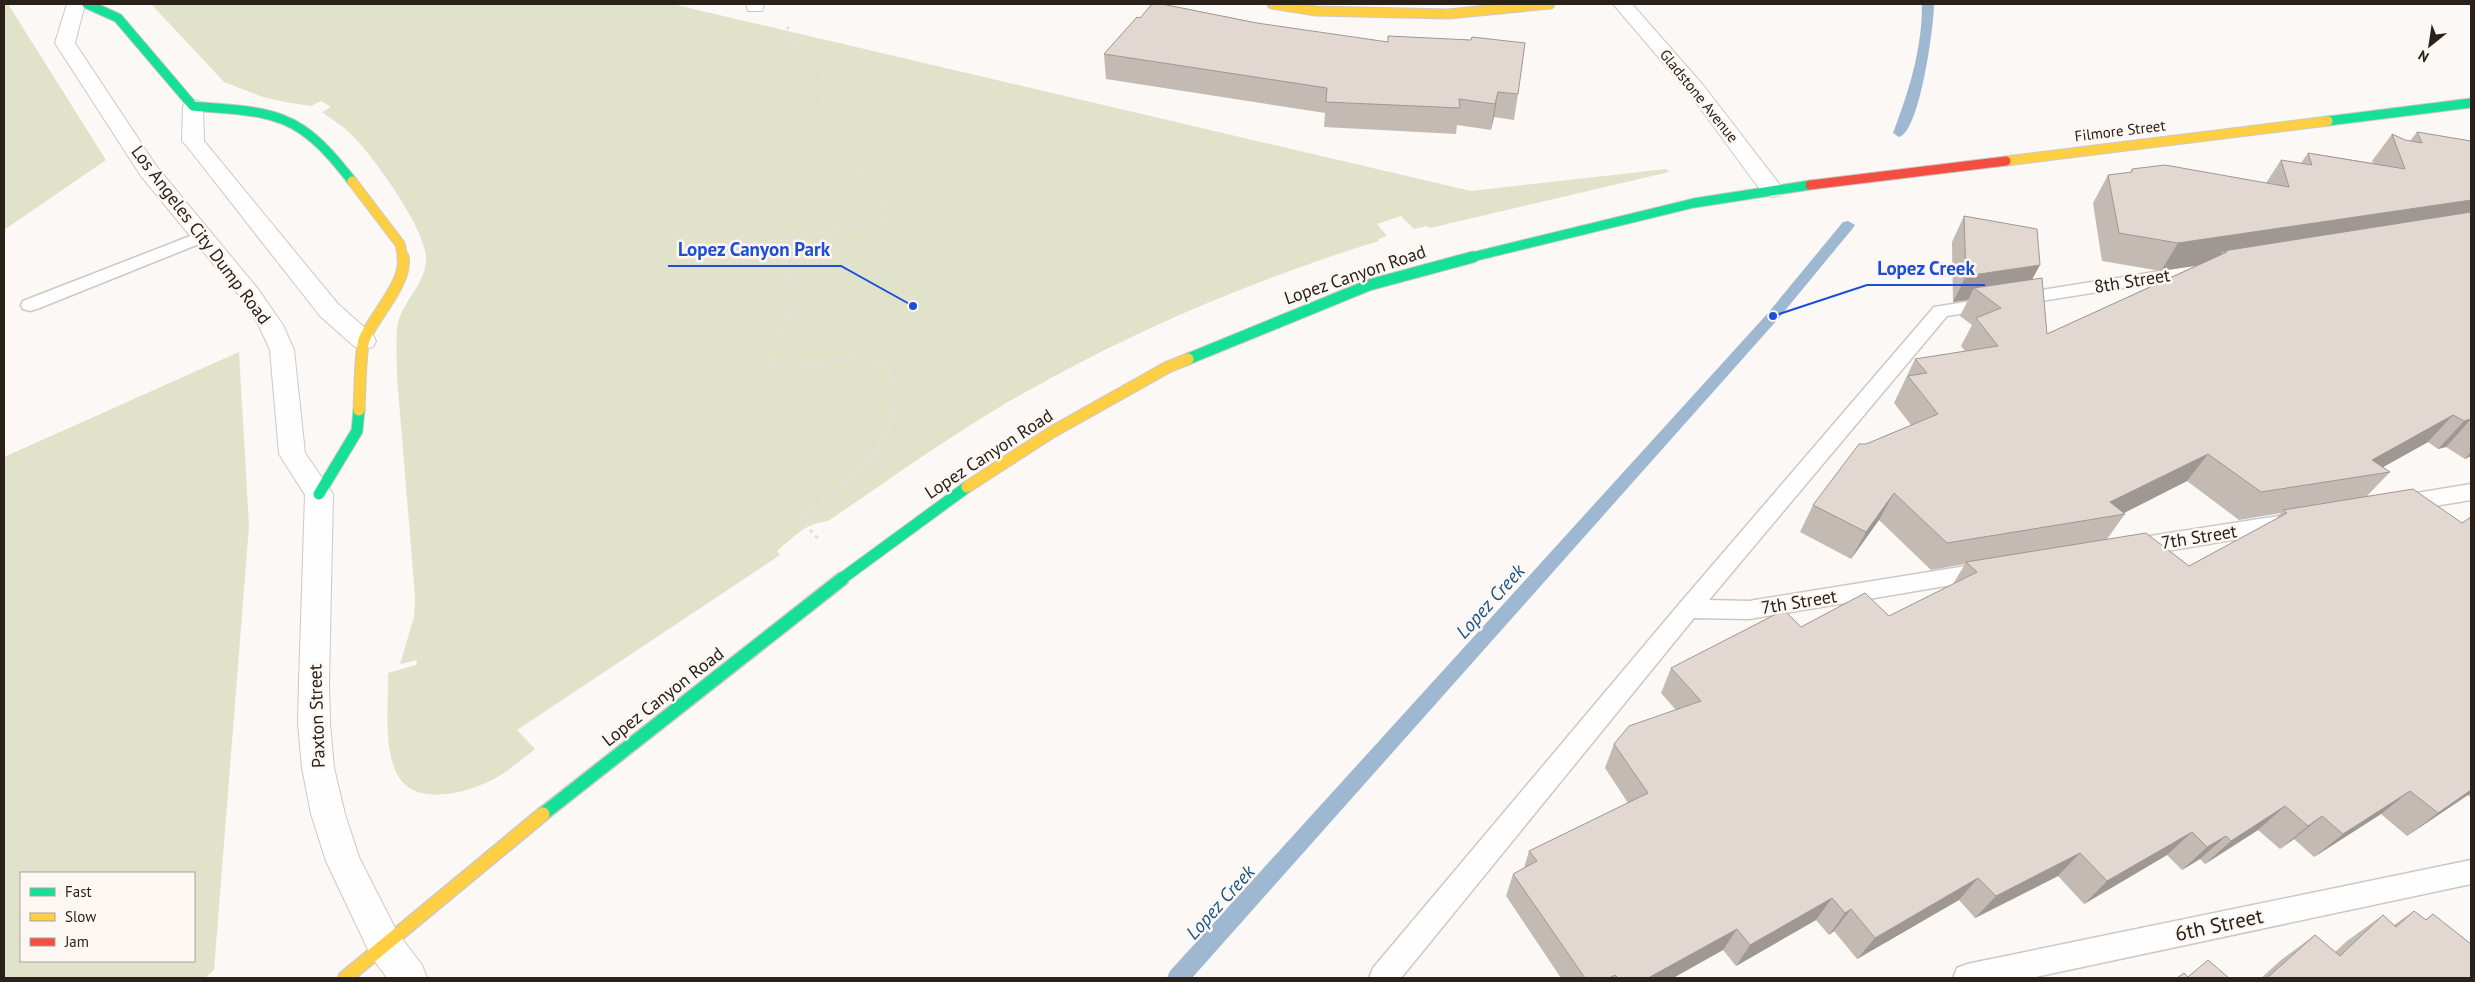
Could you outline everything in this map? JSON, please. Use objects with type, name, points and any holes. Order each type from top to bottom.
[{"type":"street","name":"Los Angeles City Dump Road","points":[[76,4],[65,43],[149,171],[250,294],[271,325],[282,350],[292,454],[319,494]]},
{"type":"street","points":[[87,4],[118,18],[193,106],[193,140],[216,172],[330,310],[364,341]]},
{"type":"street","points":[[1272,4],[1316,11],[1448,14],[1550,4]]},
{"type":"street","name":"Gladstone Avenue","points":[[1622,4],[1696,89],[1772,190]]},
{"type":"street","name":"Filmore Street","points":[[1772,190],[2471,103]]},
{"type":"street","points":[[193,106],[269,116],[293,124],[318,142],[400,244],[404,262],[397,284],[364,341],[357,431],[319,494]]},
{"type":"street","name":"Lopez Canyon Road","points":[[345,978],[497,851],[873,554],[962,490],[1052,432],[1168,367],[1303,310],[1369,285],[1512,246],[1694,203],[1772,190]]},
{"type":"street","name":"Paxton Street","points":[[319,494],[314,682],[314,724],[318,768],[328,814],[343,861],[384,944],[409,978]]},
{"type":"lane","points":[[30,305],[203,236]]},
{"type":"lane","name":"8th Street","points":[[1688,609],[1941,311],[2223,268]]},
{"type":"lane","points":[[2375,508],[2471,492]]},
{"type":"lane","name":"7th Street","points":[[2113,551],[2307,519]]},
{"type":"lane","name":"7th Street","points":[[1688,609],[1749,610],[2005,568]]},
{"type":"lane","points":[[1383,978],[1688,609]]},
{"type":"lane","name":"6th Street","points":[[1967,978],[2471,872]]},
{"type":"path","points":[[755,5],[768,17],[788,26],[787,32],[790,39],[812,56],[820,66],[826,85],[825,99],[814,114],[892,211],[893,215],[884,220],[779,241],[790,275],[793,301],[790,312],[772,342],[770,350],[773,365],[794,370],[844,358],[869,360],[884,365],[890,370],[895,377],[898,391],[893,417],[873,453],[847,483],[804,518],[806,525],[818,539]]},
{"type":"green space","points":[[4,4],[8,4],[106,160],[4,230]]},
{"type":"green space","points":[[151,4],[672,4],[1471,191],[1666,169],[1669,172],[1430,228],[1427,226],[1414,229],[1401,216],[1377,224],[1387,236],[1378,239],[1379,241],[1280,274],[1232,293],[1184,313],[1089,358],[976,421],[828,521],[806,528],[777,551],[780,555],[517,730],[535,749],[500,775],[488,782],[464,790],[438,795],[425,794],[413,790],[403,783],[396,772],[392,760],[388,736],[388,673],[416,665],[417,660],[400,664],[414,617],[415,598],[397,370],[397,330],[402,311],[418,285],[425,267],[426,257],[423,244],[408,211],[372,159],[349,132],[322,112],[331,107],[321,101],[311,106],[263,97],[224,82]]},
{"type":"green space","points":[[239,352],[249,526],[214,970],[205,978],[4,978],[4,457]]},
{"type":"building","points":[[1152,4],[1162,4],[1257,23],[1388,42],[1388,36],[1471,40],[1472,37],[1525,43],[1518,94],[1498,92],[1495,104],[1459,99],[1460,108],[1326,102],[1327,88],[1104,54],[1137,17],[1140,18]]},
{"type":"building","points":[[2417,132],[2471,141],[2471,200],[2178,243],[2119,233],[2108,175],[2132,172],[2132,169],[2165,165],[2289,187],[2281,160],[2312,165],[2308,153],[2405,169],[2392,134],[2405,140],[2422,143]]},
{"type":"building","points":[[2471,212],[2471,419],[2464,421],[2453,415],[2372,460],[2390,472],[2261,492],[2208,454],[2110,502],[2125,514],[1947,543],[1894,493],[1866,532],[1813,505],[1859,444],[1866,444],[1938,414],[1908,376],[1927,373],[1915,359],[1998,346],[1976,318],[2001,308],[1974,288],[2042,278],[2047,334],[2227,252],[2223,251]]},
{"type":"building","points":[[1964,216],[2037,229],[2040,265],[1966,276]]},
{"type":"building","points":[[2413,489],[2462,523],[2471,517],[2471,790],[2438,813],[2410,791],[2343,834],[2322,816],[2308,826],[2285,806],[2231,841],[2226,836],[2207,847],[2192,832],[2107,881],[2080,853],[1996,896],[1978,878],[1875,938],[1851,909],[1845,913],[1832,898],[1750,945],[1737,929],[1648,978],[1618,978],[1615,975],[1609,978],[1585,978],[1513,874],[1537,861],[1529,851],[1648,793],[1614,744],[1629,726],[1701,701],[1671,668],[1784,610],[1801,627],[1865,593],[1889,616],[1977,572],[1966,562],[2146,533],[2189,566],[2287,513],[2283,510]]},
{"type":"building","points":[[2414,911],[2426,920],[2433,914],[2471,944],[2471,978],[2267,978],[2315,935],[2340,956],[2383,915],[2396,927]]},
{"type":"building","points":[[2208,960],[2229,978],[2177,978],[2184,973],[2188,977]]},
{"type":"waterway","name":"Lopez Creek","points":[[1899,133],[1911,102],[1924,54],[1927,37],[1928,4]]},
{"type":"waterway","name":"Lopez Creek","points":[[1178,978],[1773,316],[1848,225]]},
{"type":"traffic: fast","points":[[87,4],[118,18],[193,106],[268,115],[291,123],[317,141],[352,181]]},
{"type":"traffic: fast","points":[[2328,121],[2471,103]]},
{"type":"traffic: fast","points":[[1188,359],[1369,285],[1512,246],[1694,203],[1810,185]]},
{"type":"traffic: fast","points":[[319,494],[357,431],[359,410]]},
{"type":"traffic: fast","points":[[543,814],[873,554],[967,487]]},
{"type":"traffic: slow","points":[[1272,4],[1316,11],[1448,14],[1550,4]]},
{"type":"traffic: slow","points":[[2006,161],[2328,121]]},
{"type":"traffic: slow","points":[[352,181],[400,244],[404,262],[397,284],[364,341],[359,410]]},
{"type":"traffic: slow","points":[[967,487],[1052,432],[1168,367],[1188,359]]},
{"type":"traffic: slow","points":[[345,978],[543,814]]},
{"type":"traffic: jam","points":[[1810,185],[2006,161]]},
{"type":"place","name":"Lopez Canyon Park","points":[[913,306]]},
{"type":"place","name":"Lopez Creek","points":[[1773,316]]}]
